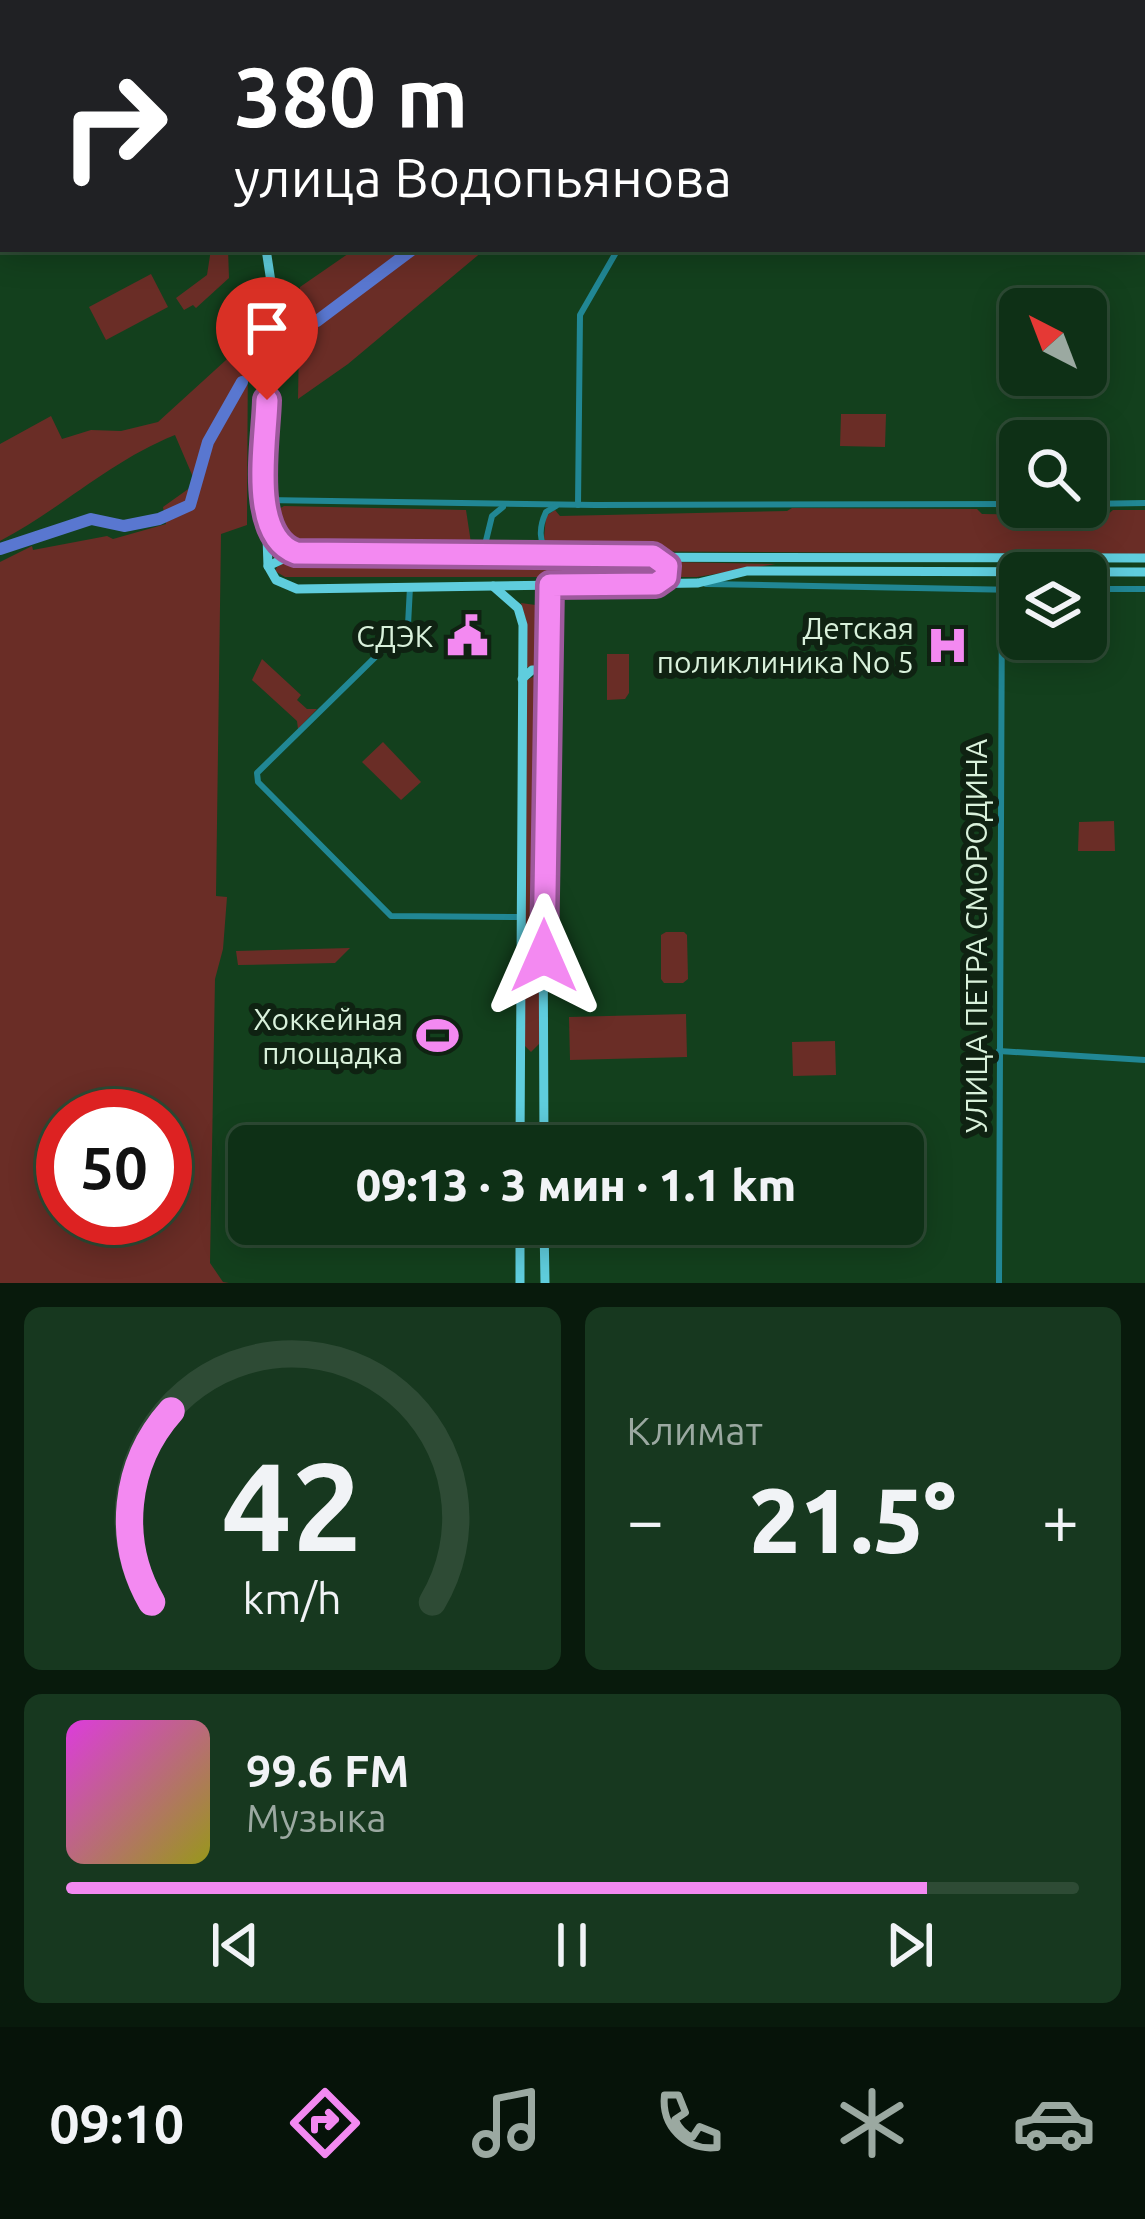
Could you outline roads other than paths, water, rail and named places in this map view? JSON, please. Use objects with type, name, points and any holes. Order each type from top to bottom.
[{"type":"main road","points":[[266,252],[271,282],[265,500],[268,566],[276,580],[296,589],[698,583],[748,571],[1145,572]]},
{"type":"main road","points":[[265,521],[278,545],[296,553],[1145,558]]},
{"type":"main road","points":[[268,566],[296,553]]},
{"type":"main road","points":[[653,556],[664,561],[668,572],[656,584]]},
{"type":"main road","points":[[544,1125],[550,585]]},
{"type":"main road","points":[[493,586],[518,608],[523,625],[520,1125]]},
{"type":"main road","points":[[522,679],[540,670],[548,679]]},
{"type":"main road","points":[[521,1040],[523,1051],[531,1055],[540,1052],[544,1040]]},
{"type":"main road","points":[[520,1245],[520,1283]]},
{"type":"main road","points":[[544,1245],[545,1283]]},
{"type":"street","points":[[578,505],[580,315],[616,252]]},
{"type":"street","points":[[265,500],[999,504]]},
{"type":"street","points":[[1107,504],[1145,503]]},
{"type":"street","points":[[482,557],[493,517],[498,509],[512,504]]},
{"type":"street","points":[[553,557],[543,548],[541,528],[546,512],[558,505]]},
{"type":"street","points":[[698,583],[999,590]]},
{"type":"street","points":[[410,587],[408,625],[257,773],[258,782],[391,916],[521,917]]},
{"type":"street","points":[[1107,589],[1145,589]]},
{"type":"street","name":"УЛИЦА ПЕТРА СМОРОДИНА","points":[[999,1283],[1001,660]]},
{"type":"street","points":[[998,1051],[1145,1060]]},
{"type":"waterway","points":[[317,321],[409,252]]},
{"type":"waterway","points":[[0,549],[91,519],[124,526],[159,519],[190,505],[208,442],[242,382]]},
{"type":"place","name":"СДЭК","points":[[467,636]]},
{"type":"place","name":"Детская поликлиника No 5","points":[[948,645]]},
{"type":"place","name":"Хоккейная площадка","points":[[437,1036]]}]
